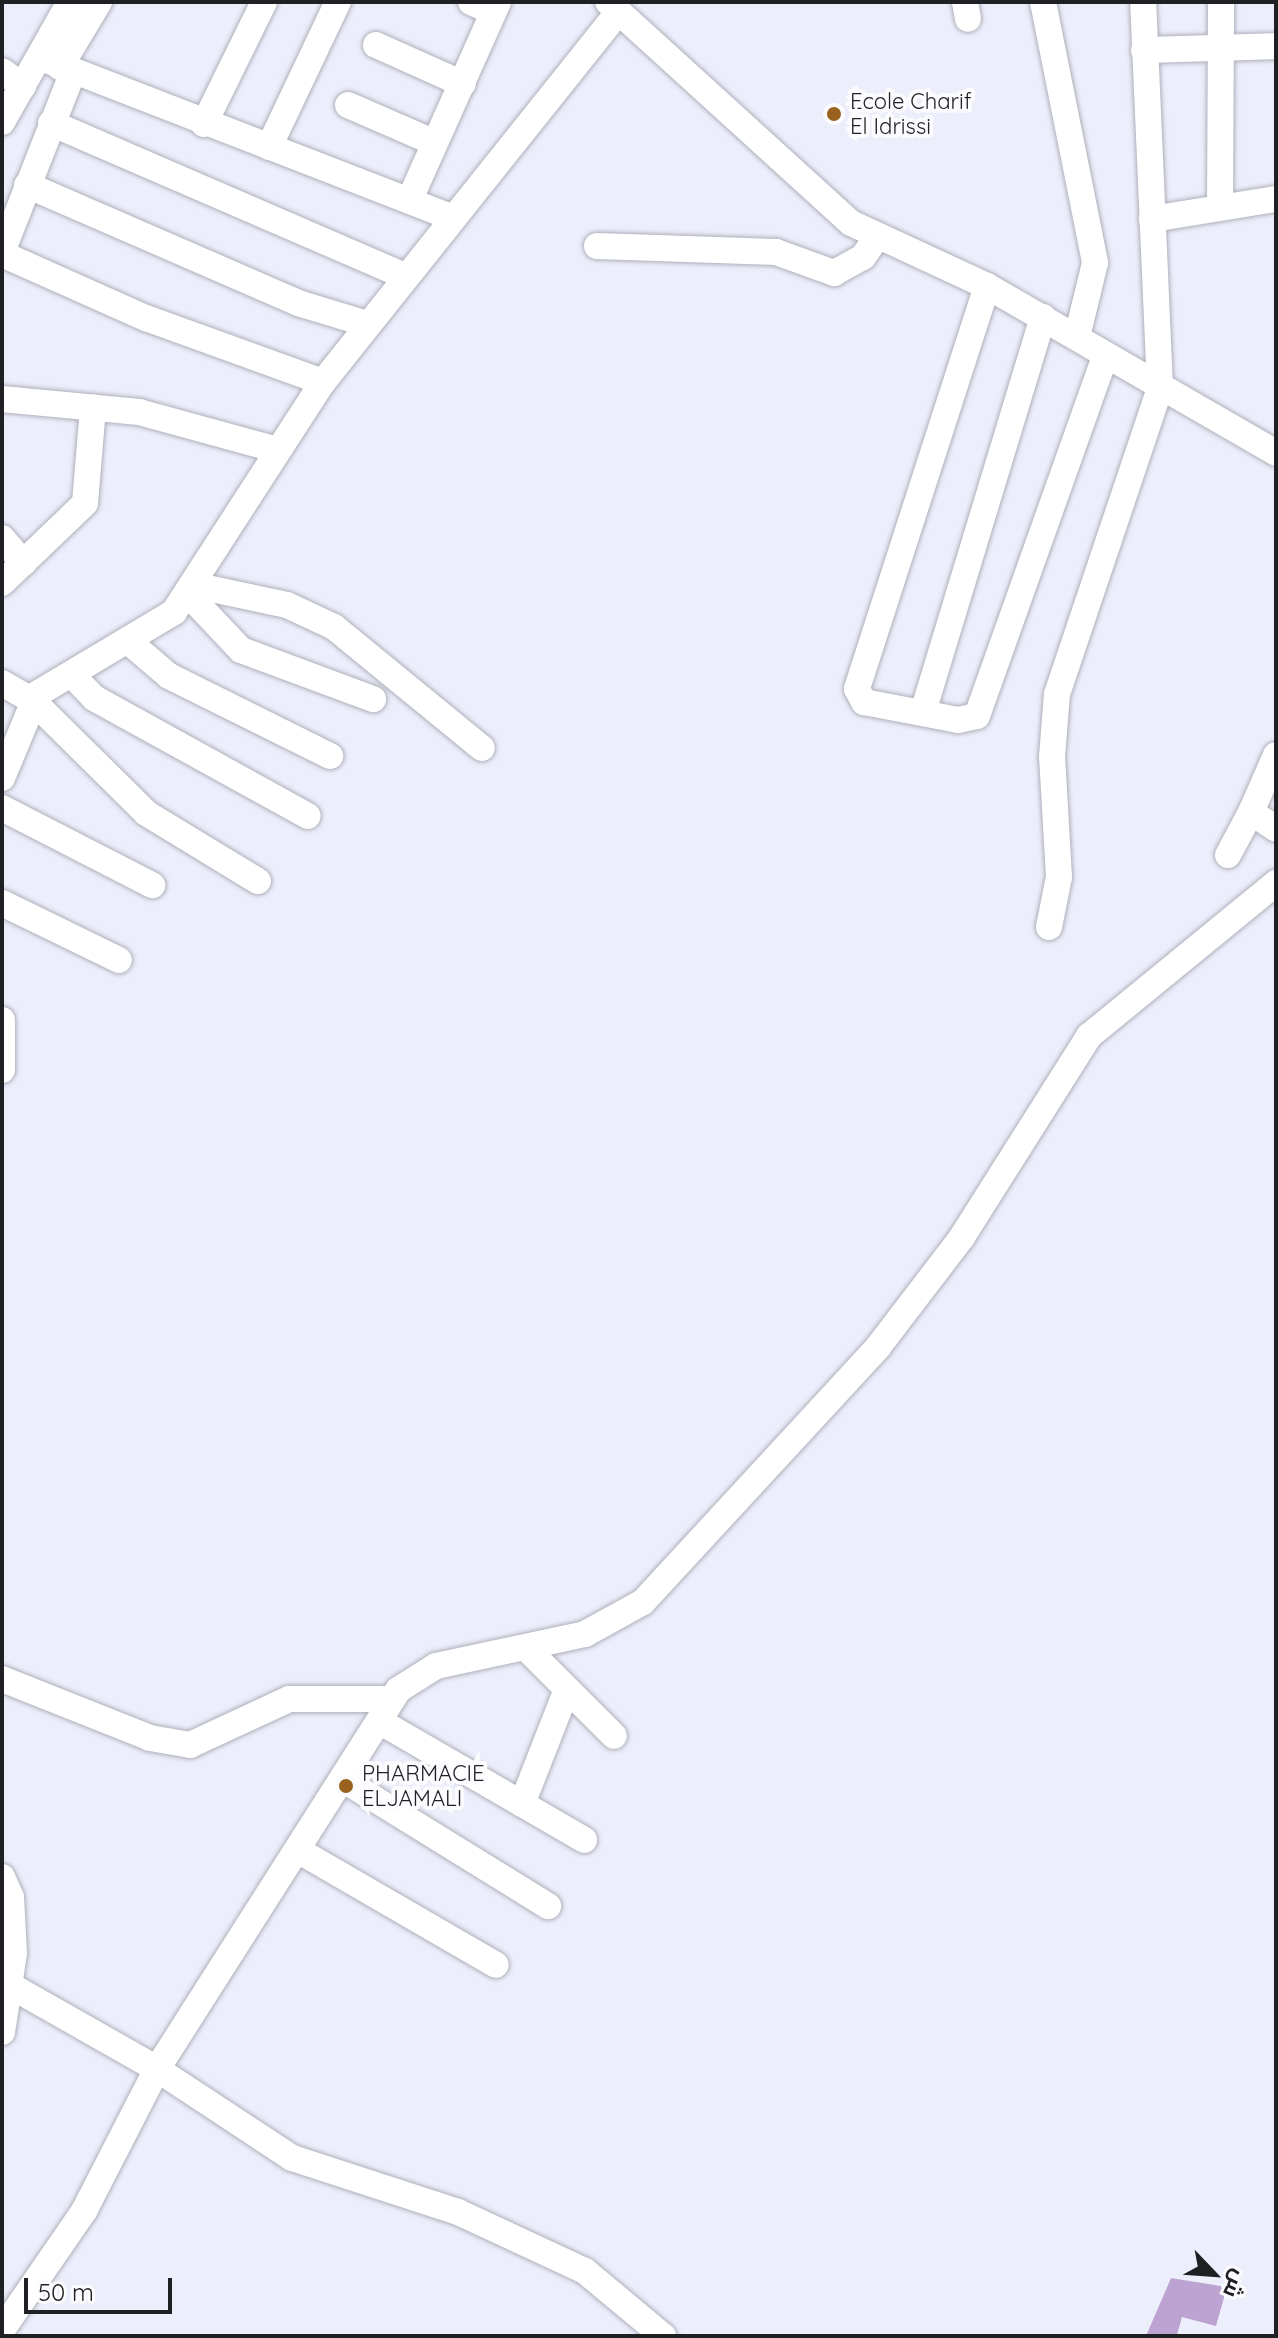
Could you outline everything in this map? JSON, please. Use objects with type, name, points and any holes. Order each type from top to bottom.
[{"type":"street","points":[[3,117],[23,86],[58,66],[99,2]]},
{"type":"street","points":[[204,124],[264,2]]},
{"type":"street","points":[[269,147],[338,2]]},
{"type":"street","points":[[1043,2],[1095,263],[1077,337]]},
{"type":"street","points":[[1049,927],[1059,877],[1052,757],[1057,694],[1160,388],[1143,2]]},
{"type":"street","points":[[1220,206],[1221,2]]},
{"type":"street","points":[[410,199],[433,142],[463,84],[487,5]]},
{"type":"street","points":[[58,8],[58,66],[51,123],[2,253],[146,318],[323,382]]},
{"type":"street","points":[[2,778],[33,701],[128,641],[158,627],[191,590],[274,449],[367,324],[453,218],[613,8],[807,188],[877,237],[987,286],[1276,453]]},
{"type":"street","points":[[1144,50],[1223,43],[1276,46]]},
{"type":"street","points":[[376,45],[463,84]]},
{"type":"street","points":[[58,66],[453,218]]},
{"type":"street","points":[[2,71],[23,86]]},
{"type":"street","points":[[348,105],[433,142]]},
{"type":"street","points":[[51,123],[405,276]]},
{"type":"street","points":[[27,185],[298,303],[367,324]]},
{"type":"street","points":[[1152,219],[1276,199]]},
{"type":"street","points":[[597,246],[776,252],[834,273],[863,257],[877,237]]},
{"type":"street","points":[[987,286],[857,689],[864,702],[970,721],[985,701],[1105,356]]},
{"type":"street","points":[[923,712],[1043,317]]},
{"type":"street","points":[[2,399],[93,407],[180,420],[274,449]]},
{"type":"street","points":[[2,583],[85,503],[93,407]]},
{"type":"street","points":[[2,538],[24,563]]},
{"type":"street","points":[[191,590],[241,650],[373,699]]},
{"type":"street","points":[[191,590],[287,605],[334,627],[482,748]]},
{"type":"street","points":[[128,641],[169,676],[330,756]]},
{"type":"street","points":[[72,675],[94,698],[308,816]]},
{"type":"street","points":[[2,683],[33,701],[146,813],[258,881]]},
{"type":"street","points":[[1228,855],[1276,755]]},
{"type":"street","points":[[2,808],[152,885]]},
{"type":"street","points":[[1251,812],[1276,829]]},
{"type":"street","points":[[2,2330],[84,2211],[157,2069],[301,1852],[384,1710],[436,1666],[529,1651],[622,1617],[663,1583],[878,1347],[962,1237],[1089,1036],[1276,883]]},
{"type":"street","points":[[2,903],[119,960]]},
{"type":"street","points":[[2,1020],[2,1070]]},
{"type":"street","points":[[529,1651],[566,1692],[614,1736]]},
{"type":"street","points":[[2,1679],[150,1738],[190,1745],[289,1699],[384,1710],[522,1804],[584,1840]]},
{"type":"street","points":[[522,1804],[566,1692]]},
{"type":"street","points":[[344,1780],[548,1906]]},
{"type":"street","points":[[301,1852],[496,1965]]},
{"type":"street","points":[[2,1877],[13,1919],[11,1986],[2,2032]]},
{"type":"street","points":[[11,1986],[157,2069],[292,2158],[458,2212],[585,2271],[663,2336]]},
{"type":"building","points":[[1171,2278],[1227,2287],[1216,2326],[1182,2317],[1177,2335],[1146,2336]]},
{"type":"place","name":"Ecole Charif El Idrissi","points":[[834,114]]},
{"type":"place","name":"PHARMACIE ELJAMALI","points":[[346,1786]]}]
